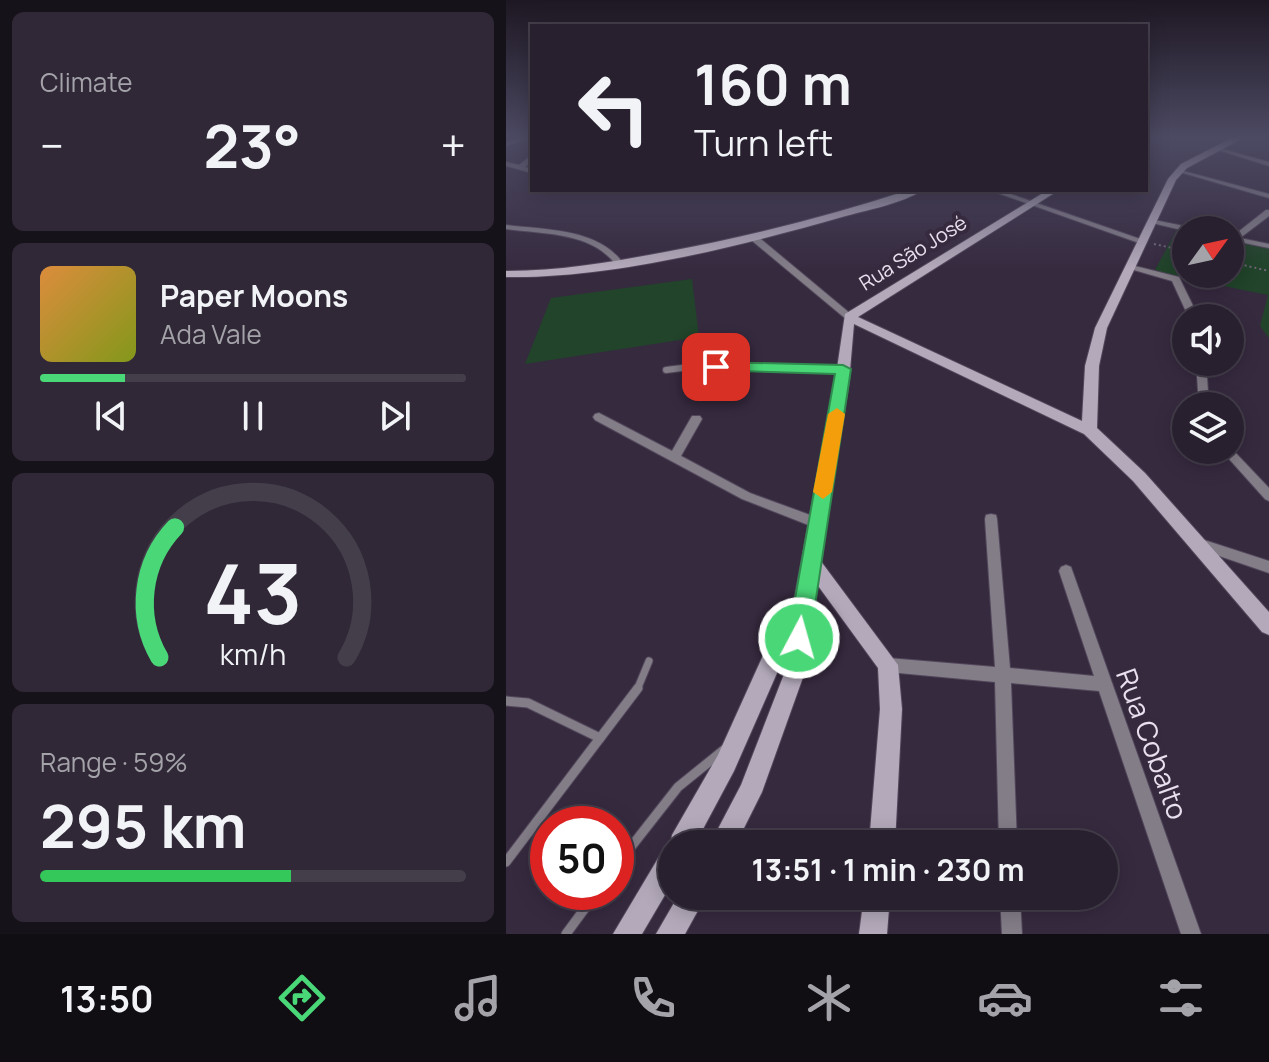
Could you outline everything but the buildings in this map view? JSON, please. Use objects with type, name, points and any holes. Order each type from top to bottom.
[{"type":"main road","points":[[1089,430],[1092,366],[1101,328],[1172,182]]},
{"type":"main road","points":[[506,274],[619,263],[753,237],[911,192]]},
{"type":"main road","name":"Rua São José","points":[[730,830],[750,792],[796,669],[802,607],[849,317],[1051,192]]},
{"type":"main road","points":[[849,317],[1089,430],[1130,467],[1269,626]]},
{"type":"main road","points":[[810,561],[888,665],[891,709],[883,830]]},
{"type":"main road","points":[[688,830],[735,743],[777,647],[802,607]]},
{"type":"main road","points":[[627,934],[658,882]]},
{"type":"main road","points":[[670,934],[685,910]]},
{"type":"main road","points":[[873,934],[876,910]]},
{"type":"street","points":[[1219,182],[1269,196]]},
{"type":"street","points":[[998,192],[1142,241]]},
{"type":"street","points":[[1244,230],[1269,212]]},
{"type":"street","points":[[1152,221],[1172,225]]},
{"type":"street","points":[[506,227],[600,244],[616,256],[619,263]]},
{"type":"street","points":[[753,237],[849,317]]},
{"type":"street","points":[[1244,241],[1269,246]]},
{"type":"street","points":[[1130,266],[1176,279],[1188,304]]},
{"type":"street","points":[[599,417],[746,496],[816,523]]},
{"type":"street","points":[[674,458],[696,419]]},
{"type":"street","points":[[1240,464],[1269,496]]},
{"type":"street","points":[[991,519],[1003,673],[1008,830]]},
{"type":"street","points":[[1195,542],[1269,567]]},
{"type":"street","name":"Rua Cobalto","points":[[1066,571],[1102,684],[1191,934]]},
{"type":"street","points":[[888,665],[1102,684]]},
{"type":"street","points":[[1011,910],[1012,934]]},
{"type":"lane","points":[[666,370],[698,366],[843,369]]},
{"type":"lane","points":[[506,862],[643,681],[649,661]]},
{"type":"lane","points":[[506,701],[528,703],[600,738]]},
{"type":"lane","points":[[634,841],[665,799],[696,767],[735,743]]},
{"type":"lane","points":[[566,934],[584,910]]},
{"type":"path","points":[[1142,241],[1172,248]]},
{"type":"path","points":[[1244,265],[1269,271]]},
{"type":"green space","points":[[1172,238],[1172,276],[1154,272]]},
{"type":"green space","points":[[1244,241],[1269,247],[1269,338],[1260,326],[1268,295],[1233,288],[1244,288]]},
{"type":"green space","points":[[692,279],[699,337],[525,364],[551,298]]},
{"type":"slow traffic","points":[[823,492],[837,414]]},
{"type":"route","points":[[716,367],[843,369],[799,638]]}]
